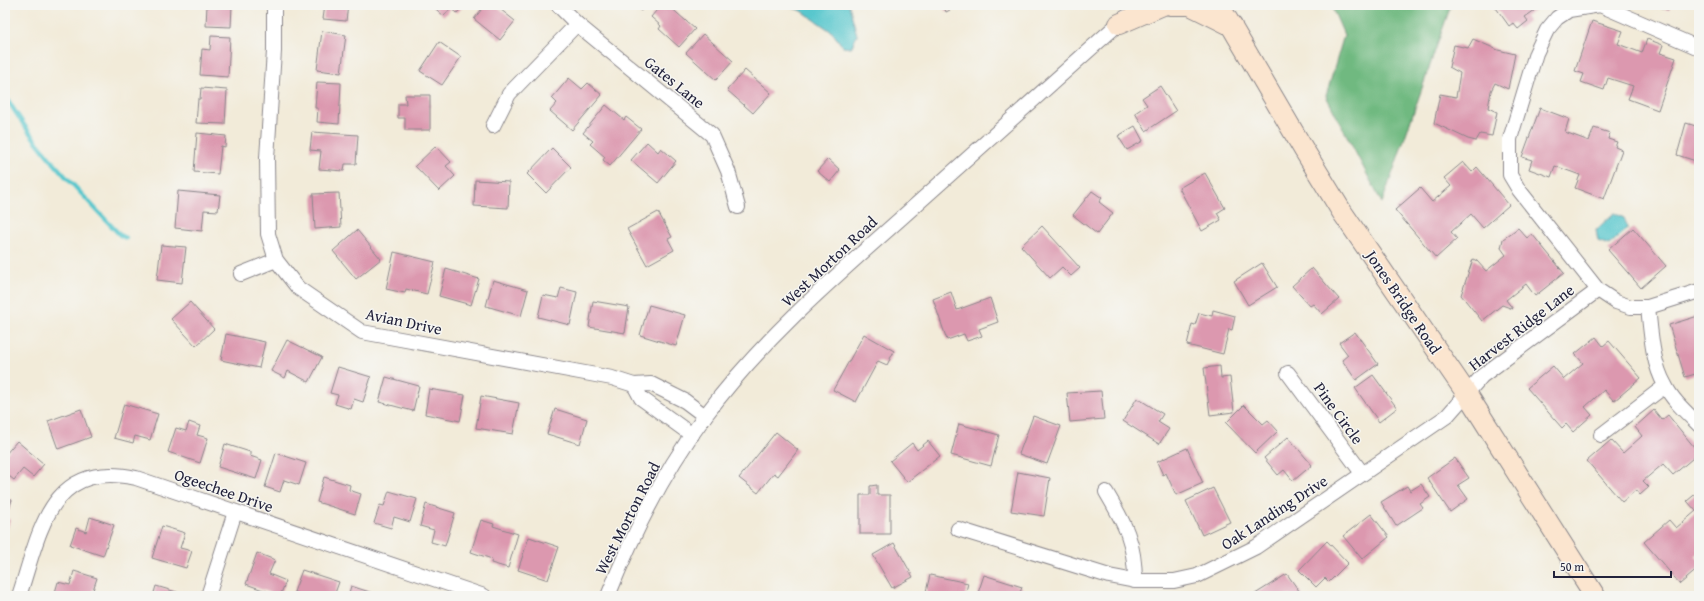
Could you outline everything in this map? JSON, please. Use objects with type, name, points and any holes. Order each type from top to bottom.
[{"type":"main road","points":[[1119,24],[1163,5]]},
{"type":"main road","points":[[1170,5],[1190,6],[1232,26]]},
{"type":"main road","name":"Jones Bridge Road","points":[[1219,5],[1342,212],[1467,394],[1595,596]]},
{"type":"street","name":"Avian Drive","points":[[274,5],[274,51],[267,158],[268,234],[276,260],[298,288],[362,332],[604,377],[634,385],[651,384],[685,402],[705,416]]},
{"type":"street","name":"Gates Lane","points":[[558,5],[577,24],[712,134],[728,171],[738,207]]},
{"type":"street","name":"West Morton Road","points":[[608,596],[625,552],[661,484],[705,416],[751,359],[810,300],[1140,5]]},
{"type":"street","name":"Harvest Ridge Lane","points":[[1699,48],[1600,5],[1569,10],[1557,18],[1547,30],[1536,53],[1510,139],[1509,156],[1510,175],[1519,190],[1598,290],[1616,302],[1631,307],[1648,307],[1699,291]]},
{"type":"street","points":[[493,126],[508,94],[577,24]]},
{"type":"street","points":[[242,274],[276,260]]},
{"type":"street","name":"Harvest Ridge Lane","points":[[1467,394],[1482,376],[1598,290]]},
{"type":"street","points":[[1648,307],[1652,348],[1665,386],[1681,407],[1699,425]]},
{"type":"street","name":"Pine Circle","points":[[1288,373],[1362,473]]},
{"type":"street","points":[[634,385],[641,398],[692,435]]},
{"type":"street","points":[[1601,435],[1665,386]]},
{"type":"street","name":"Oak Landing Drive","points":[[958,530],[1075,566],[1135,581],[1174,581],[1197,576],[1214,569],[1256,547],[1447,416],[1467,394]]},
{"type":"street","name":"Ogeechee Drive","points":[[18,596],[43,522],[51,508],[73,484],[87,478],[102,475],[120,475],[136,478],[480,595]]},
{"type":"street","points":[[1106,492],[1126,527],[1135,559],[1135,581]]},
{"type":"street","points":[[208,596],[236,512]]},
{"type":"green space","points":[[1331,5],[1451,5],[1382,203],[1326,96],[1344,35]]},
{"type":"water","points":[[785,5],[849,5],[857,35],[851,48],[843,47],[832,32],[802,11]]},
{"type":"water","points":[[1614,213],[1624,218],[1628,228],[1609,245],[1598,241],[1596,230]]},
{"type":"building","points":[[207,5],[232,5],[231,27],[206,26]]},
{"type":"building","points":[[325,5],[348,5],[346,21],[323,19]]},
{"type":"building","points":[[431,5],[464,5],[457,13],[451,8],[444,16]]},
{"type":"building","points":[[485,5],[495,5],[515,21],[500,40],[474,19]]},
{"type":"building","points":[[633,5],[645,5],[641,11]]},
{"type":"building","points":[[661,5],[668,5],[695,29],[679,47],[659,29],[661,26],[651,17]]},
{"type":"building","points":[[943,5],[955,5],[956,7],[946,12]]},
{"type":"building","points":[[1494,5],[1542,5],[1525,17],[1528,21],[1518,29],[1513,23],[1509,26]]},
{"type":"building","points":[[1656,5],[1671,5],[1669,10]]},
{"type":"building","points":[[1592,21],[1623,31],[1618,44],[1642,53],[1647,39],[1663,45],[1660,53],[1676,58],[1658,110],[1628,99],[1633,86],[1608,78],[1604,90],[1581,82],[1584,74],[1575,71]]},
{"type":"building","points":[[322,31],[346,35],[341,73],[317,70]]},
{"type":"building","points":[[703,34],[733,61],[716,80],[686,53]]},
{"type":"building","points":[[211,36],[230,37],[228,77],[200,75],[202,49],[210,50]]},
{"type":"building","points":[[1473,39],[1498,50],[1515,54],[1508,89],[1495,83],[1491,91],[1488,108],[1497,112],[1492,136],[1480,134],[1476,141],[1468,139],[1434,123],[1440,94],[1456,97],[1460,73],[1449,67],[1454,45],[1468,48]]},
{"type":"building","points":[[439,42],[461,57],[442,85],[420,71]]},
{"type":"building","points":[[745,70],[771,93],[753,113],[727,90]]},
{"type":"building","points":[[569,78],[582,89],[588,83],[602,95],[572,130],[550,111],[557,103],[552,98]]},
{"type":"building","points":[[317,82],[341,83],[339,124],[317,122],[318,108],[315,108]]},
{"type":"building","points":[[1160,86],[1176,111],[1146,131],[1135,113],[1147,105],[1142,98]]},
{"type":"building","points":[[201,88],[227,90],[225,124],[196,123],[198,99],[200,99]]},
{"type":"building","points":[[405,95],[430,95],[430,130],[405,130],[405,118],[398,118],[398,104],[406,104]]},
{"type":"building","points":[[606,105],[624,120],[626,117],[641,129],[610,166],[603,160],[605,157],[590,144],[593,141],[583,133]]},
{"type":"building","points":[[1540,108],[1569,119],[1565,132],[1589,141],[1594,128],[1610,133],[1608,139],[1617,142],[1615,147],[1622,150],[1604,199],[1575,188],[1580,175],[1555,166],[1551,177],[1529,169],[1532,160],[1522,157]]},
{"type":"building","points":[[1686,123],[1699,127],[1699,162],[1677,155]]},
{"type":"building","points":[[1135,126],[1143,141],[1127,150],[1118,136]]},
{"type":"building","points":[[312,132],[358,135],[356,164],[345,164],[344,171],[319,169],[321,151],[310,150]]},
{"type":"building","points":[[197,133],[226,136],[225,147],[221,146],[218,174],[194,172]]},
{"type":"building","points":[[647,142],[658,152],[661,148],[676,161],[658,183],[631,160]]},
{"type":"building","points":[[436,146],[451,162],[446,166],[455,176],[439,191],[415,166]]},
{"type":"building","points":[[552,148],[571,167],[546,193],[527,174]]},
{"type":"building","points":[[828,159],[840,170],[830,182],[817,171]]},
{"type":"building","points":[[1463,162],[1472,172],[1477,167],[1509,205],[1483,228],[1471,214],[1451,232],[1457,239],[1436,258],[1395,210],[1420,188],[1432,202],[1451,186],[1444,178]]},
{"type":"building","points":[[1205,173],[1225,208],[1217,213],[1221,220],[1202,231],[1179,188]]},
{"type":"building","points":[[475,180],[509,182],[508,208],[474,206]]},
{"type":"building","points":[[178,191],[220,195],[218,211],[204,210],[202,231],[175,228]]},
{"type":"building","points":[[1092,191],[1102,198],[1099,202],[1113,213],[1097,234],[1073,215]]},
{"type":"building","points":[[339,193],[341,227],[315,229],[313,194]]},
{"type":"building","points":[[658,212],[672,237],[668,239],[674,250],[647,265],[627,229]]},
{"type":"building","points":[[1042,226],[1080,268],[1071,276],[1062,267],[1050,278],[1021,246]]},
{"type":"building","points":[[1518,228],[1527,238],[1532,234],[1564,273],[1535,296],[1526,284],[1506,300],[1513,309],[1502,305],[1482,321],[1461,295],[1473,259],[1477,261],[1486,271],[1506,255],[1501,248],[1503,239]]},
{"type":"building","points":[[1633,228],[1666,266],[1641,288],[1608,250]]},
{"type":"building","points":[[357,230],[381,259],[356,279],[333,251]]},
{"type":"building","points":[[161,245],[186,247],[182,283],[157,280]]},
{"type":"building","points":[[394,252],[435,262],[427,294],[406,289],[405,293],[386,289]]},
{"type":"building","points":[[1262,263],[1277,287],[1248,305],[1234,281]]},
{"type":"building","points":[[1312,268],[1339,299],[1322,314],[1313,304],[1310,306],[1292,286]]},
{"type":"building","points":[[446,269],[479,279],[471,305],[439,296]]},
{"type":"building","points":[[493,280],[528,290],[521,316],[486,306]]},
{"type":"building","points":[[561,288],[577,292],[570,325],[538,317],[543,295],[558,298]]},
{"type":"building","points":[[951,292],[957,310],[990,298],[998,322],[979,329],[982,336],[967,341],[964,334],[947,340],[933,299]]},
{"type":"building","points":[[593,301],[629,307],[625,333],[589,327]]},
{"type":"building","points":[[190,302],[214,329],[196,346],[171,319]]},
{"type":"building","points":[[649,305],[685,315],[676,346],[640,335]]},
{"type":"building","points":[[1213,310],[1235,316],[1232,330],[1229,329],[1223,354],[1187,345],[1192,324],[1195,325],[1199,313],[1212,316]]},
{"type":"building","points":[[1698,316],[1699,373],[1685,377],[1669,325]]},
{"type":"building","points":[[1355,332],[1378,364],[1356,380],[1342,360],[1348,355],[1339,343]]},
{"type":"building","points":[[226,334],[265,342],[259,368],[221,360]]},
{"type":"building","points":[[864,334],[894,351],[887,365],[878,361],[856,402],[833,390]]},
{"type":"building","points":[[1596,337],[1603,346],[1609,341],[1641,378],[1614,401],[1604,390],[1585,407],[1592,415],[1573,432],[1566,424],[1562,428],[1527,388],[1553,366],[1564,379],[1583,363],[1575,354]]},
{"type":"building","points":[[287,340],[322,357],[309,382],[288,371],[285,378],[271,371]]},
{"type":"building","points":[[1220,366],[1221,378],[1230,377],[1234,412],[1210,415],[1204,368]]},
{"type":"building","points":[[338,367],[371,377],[363,402],[354,399],[351,409],[335,404],[338,395],[330,393]]},
{"type":"building","points":[[1373,375],[1397,408],[1379,422],[1355,388]]},
{"type":"building","points":[[386,377],[419,386],[413,411],[379,402]]},
{"type":"building","points":[[429,389],[465,395],[460,421],[425,414]]},
{"type":"building","points":[[1101,391],[1104,419],[1070,422],[1067,393]]},
{"type":"building","points":[[481,396],[519,403],[513,434],[476,428]]},
{"type":"building","points":[[1137,398],[1163,414],[1158,422],[1169,429],[1159,444],[1123,421]]},
{"type":"building","points":[[124,404],[158,414],[150,440],[135,436],[133,443],[114,438]]},
{"type":"building","points":[[1244,405],[1263,424],[1268,420],[1278,431],[1255,453],[1226,423]]},
{"type":"building","points":[[81,409],[91,437],[58,449],[48,421]]},
{"type":"building","points":[[555,409],[587,419],[580,444],[547,434]]},
{"type":"building","points":[[1654,410],[1662,420],[1668,415],[1699,453],[1673,475],[1663,464],[1643,481],[1649,487],[1640,495],[1636,490],[1622,502],[1587,461],[1611,440],[1623,453],[1642,436],[1635,427]]},
{"type":"building","points":[[1033,416],[1061,426],[1047,464],[1019,454]]},
{"type":"building","points":[[189,422],[200,426],[197,435],[208,438],[200,463],[168,452],[176,428],[186,431]]},
{"type":"building","points":[[959,424],[999,435],[991,466],[951,455]]},
{"type":"building","points":[[776,432],[798,450],[778,476],[774,473],[758,493],[739,478]]},
{"type":"building","points":[[1288,437],[1312,465],[1293,481],[1284,470],[1278,475],[1264,458]]},
{"type":"building","points":[[17,441],[44,464],[33,477],[23,469],[14,480],[5,473],[5,455]]},
{"type":"building","points":[[928,441],[940,456],[907,482],[890,461],[912,443],[917,450]]},
{"type":"building","points":[[225,444],[250,452],[250,456],[262,460],[256,479],[218,467]]},
{"type":"building","points":[[1187,448],[1203,483],[1176,495],[1166,473],[1163,475],[1157,462]]},
{"type":"building","points":[[276,453],[306,463],[299,485],[284,480],[280,492],[265,487]]},
{"type":"building","points":[[1455,458],[1469,478],[1458,485],[1468,499],[1450,512],[1427,478]]},
{"type":"building","points":[[1018,472],[1050,478],[1044,516],[1011,511]]},
{"type":"building","points":[[324,477],[350,485],[349,490],[361,494],[355,514],[317,502]]},
{"type":"building","points":[[1421,484],[1430,497],[1420,504],[1423,508],[1396,526],[1381,502],[1407,486],[1410,491]]},
{"type":"building","points":[[877,485],[877,495],[890,495],[890,534],[860,534],[860,495],[870,495],[870,486]]},
{"type":"building","points":[[1213,488],[1230,522],[1202,535],[1186,501]]},
{"type":"building","points":[[389,491],[417,499],[410,522],[394,517],[391,528],[374,523],[380,505],[384,506]]},
{"type":"building","points":[[1699,491],[1699,553],[1695,556],[1699,560],[1699,568],[1680,584],[1644,542],[1669,520],[1676,528],[1696,511],[1687,501]]},
{"type":"building","points":[[5,498],[12,500],[6,518],[10,520],[5,536]]},
{"type":"building","points":[[426,504],[455,513],[445,546],[431,542],[434,530],[420,526]]},
{"type":"building","points":[[1371,514],[1389,537],[1362,559],[1343,536]]},
{"type":"building","points":[[90,517],[114,525],[103,556],[70,545],[76,528],[86,532]]},
{"type":"building","points":[[481,520],[494,524],[493,526],[518,534],[508,568],[491,563],[492,559],[471,552]]},
{"type":"building","points":[[162,526],[185,533],[180,548],[192,551],[186,568],[152,558]]},
{"type":"building","points":[[529,537],[559,547],[548,580],[518,570]]},
{"type":"building","points":[[1327,541],[1348,563],[1329,582],[1325,578],[1316,587],[1299,570]]},
{"type":"building","points":[[894,543],[913,577],[892,588],[873,555]]},
{"type":"building","points":[[257,553],[275,560],[269,574],[286,581],[280,596],[246,584]]},
{"type":"building","points":[[302,570],[339,582],[334,596],[307,596],[294,592]]},
{"type":"building","points":[[74,571],[97,578],[91,596],[54,596],[58,582],[70,585]]},
{"type":"building","points":[[1287,574],[1302,595],[1252,596]]},
{"type":"building","points":[[930,575],[968,583],[965,596],[925,596]]},
{"type":"building","points":[[984,575],[1022,587],[1019,596],[977,596]]},
{"type":"building","points":[[156,586],[180,593],[179,596],[153,596]]},
{"type":"building","points":[[351,586],[382,596],[348,596]]},
{"type":"waterway","points":[[5,95],[30,133],[58,168],[120,235],[126,238]]}]
